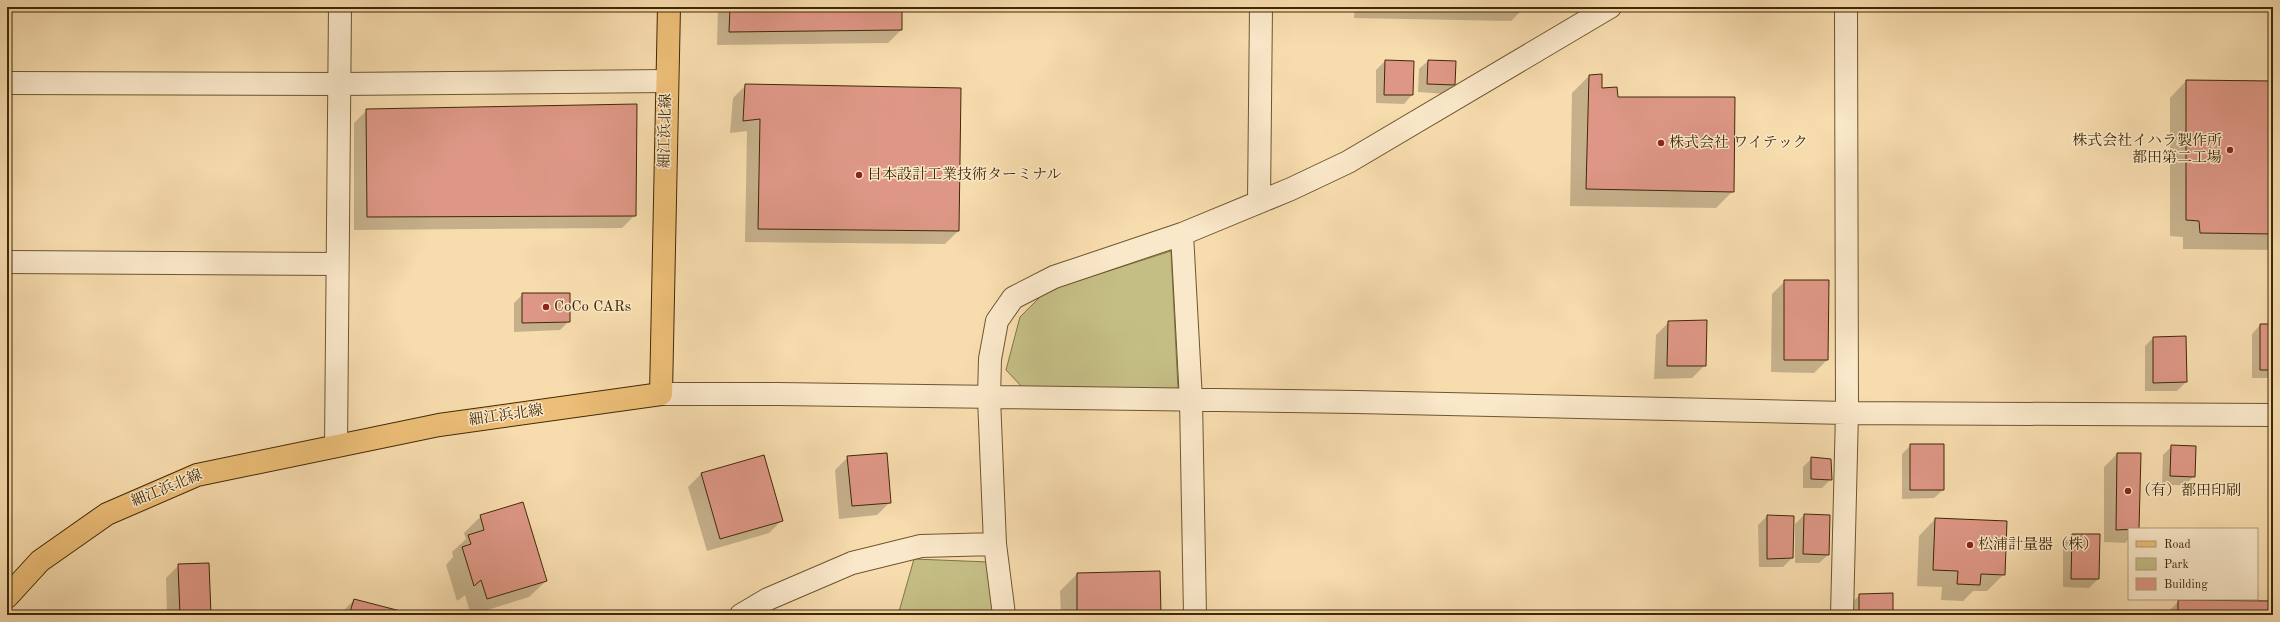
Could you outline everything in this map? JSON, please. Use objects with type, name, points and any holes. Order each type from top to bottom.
[{"type":"main road","name":"細江浜北線","points":[[7,597],[40,561],[107,514],[197,475],[439,425],[661,394],[669,7]]},
{"type":"street","points":[[336,446],[340,7]]},
{"type":"street","points":[[1259,202],[1262,7]]},
{"type":"street","points":[[1004,615],[995,544],[989,398],[990,359],[997,321],[1013,298],[1054,277],[1182,234],[1259,202],[1348,162],[1610,7]]},
{"type":"street","points":[[1842,615],[1847,413],[1846,7]]},
{"type":"street","points":[[7,83],[339,84],[668,81]]},
{"type":"street","points":[[1182,234],[1191,400],[1195,615]]},
{"type":"street","points":[[7,262],[337,264]]},
{"type":"street","points":[[661,394],[778,394],[1191,400],[1847,413],[2273,415]]},
{"type":"street","points":[[741,615],[768,599],[852,563],[921,546],[995,544]]},
{"type":"green space","points":[[1171,251],[1178,389],[1025,390],[1006,370],[1020,317],[1046,291]]},
{"type":"green space","points":[[914,559],[989,562],[993,615],[898,615]]},
{"type":"building","points":[[730,7],[902,7],[902,30],[729,32]]},
{"type":"building","points":[[1385,60],[1414,61],[1413,95],[1384,95]]},
{"type":"building","points":[[1428,60],[1456,61],[1455,85],[1427,84]]},
{"type":"building","name":"株式会社 ワイテック","points":[[1602,74],[1602,88],[1617,87],[1618,97],[1735,97],[1734,192],[1586,189],[1589,75]]},
{"type":"building","name":"株式会社イハラ製作所 都田第二工場","points":[[2186,80],[2273,81],[2273,234],[2200,233],[2199,221],[2186,220]]},
{"type":"building","name":"日本設計工業技術ターミナル","points":[[745,84],[961,88],[959,231],[758,229],[760,119],[743,121]]},
{"type":"building","points":[[637,104],[636,216],[367,217],[366,109]]},
{"type":"building","points":[[1784,280],[1829,280],[1828,360],[1784,360]]},
{"type":"building","name":"CoCo CARs","points":[[522,293],[570,293],[570,322],[522,323]]},
{"type":"building","points":[[1707,320],[1706,366],[1667,366],[1668,321]]},
{"type":"building","points":[[2260,324],[2273,324],[2273,370],[2260,370]]},
{"type":"building","points":[[2186,336],[2187,382],[2153,383],[2153,337]]},
{"type":"building","points":[[1910,444],[1944,444],[1944,490],[1910,490]]},
{"type":"building","points":[[2171,445],[2196,446],[2195,477],[2170,476]]},
{"type":"building","points":[[887,453],[891,503],[852,506],[847,456]]},
{"type":"building","name":"（有）都田印刷","points":[[2117,453],[2141,453],[2139,528],[2116,530]]},
{"type":"building","points":[[764,455],[783,521],[720,539],[701,473]]},
{"type":"building","points":[[1811,457],[1831,459],[1832,480],[1811,479]]},
{"type":"building","points":[[523,502],[547,581],[487,599],[481,580],[474,586],[462,547],[471,544],[468,535],[484,530],[480,515]]},
{"type":"building","points":[[1804,514],[1830,515],[1829,555],[1803,554]]},
{"type":"building","points":[[1767,515],[1794,516],[1793,558],[1767,559]]},
{"type":"building","name":"松浦計量器（株）","points":[[1935,518],[2007,521],[2005,575],[1981,574],[1980,585],[1957,584],[1958,571],[1933,570]]},
{"type":"building","points":[[2072,534],[2100,534],[2099,579],[2071,579]]},
{"type":"building","points":[[209,563],[211,615],[180,615],[178,564]]},
{"type":"building","points":[[1160,571],[1161,615],[1077,615],[1077,573]]},
{"type":"building","points":[[1893,593],[1893,615],[1859,615],[1859,594]]},
{"type":"building","points":[[354,599],[416,615],[349,615]]},
{"type":"building","points":[[2178,600],[2273,601],[2273,615],[2178,615]]},
{"type":"building","points":[[234,613],[276,613],[276,615],[234,615]]},
{"type":"place","name":"株式会社 ワイテック","points":[[1661,143]]},
{"type":"place","name":"株式会社イハラ製作所 都田第二工場","points":[[2230,150]]},
{"type":"place","name":"日本設計工業技術ターミナル","points":[[859,175]]},
{"type":"place","name":"CoCo CARs","points":[[546,307]]},
{"type":"place","name":"（有）都田印刷","points":[[2128,491]]},
{"type":"place","name":"松浦計量器（株）","points":[[1970,545]]}]
